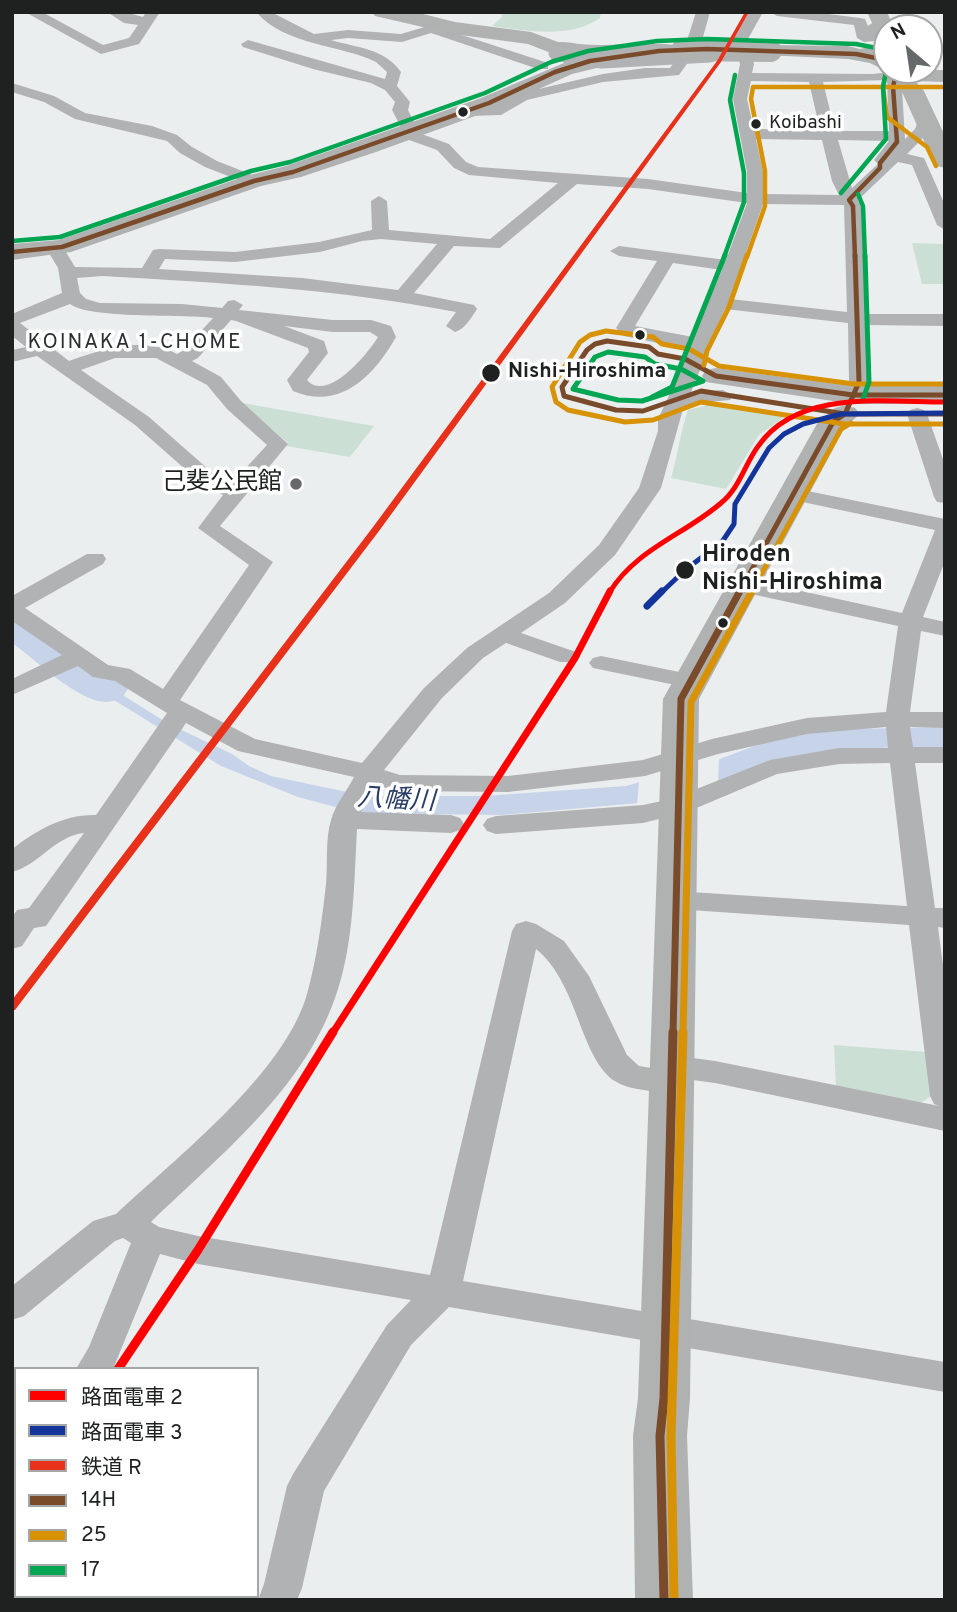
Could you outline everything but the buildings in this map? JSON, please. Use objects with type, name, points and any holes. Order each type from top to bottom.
[{"type":"street","points":[[32,12],[100,50],[134,41],[150,17]]},
{"type":"street","points":[[114,12],[129,20],[150,17]]},
{"type":"street","points":[[263,12],[271,20],[315,38],[377,57],[394,72],[390,87]]},
{"type":"street","points":[[382,12],[453,28],[531,38],[562,55],[581,60],[609,61],[771,51]]},
{"type":"street","points":[[469,111],[501,110],[522,97],[603,78],[645,72],[674,72],[694,44],[703,12]]},
{"type":"street","points":[[675,405],[695,397],[707,371],[719,303],[755,204],[755,172],[740,99],[746,77],[746,57],[741,39],[756,12]]},
{"type":"street","points":[[777,12],[860,22],[864,38],[869,38],[873,29]]},
{"type":"street","points":[[315,38],[348,34],[402,38],[431,29],[543,66]]},
{"type":"street","points":[[248,44],[318,66],[376,80],[390,87],[403,102],[400,110],[406,131]]},
{"type":"street","points":[[12,252],[78,243],[254,181],[306,168],[469,111],[542,77],[562,55],[620,56],[682,50],[834,53],[873,57]]},
{"type":"street","points":[[856,54],[873,50]]},
{"type":"street","points":[[746,77],[873,78]]},
{"type":"street","points":[[664,1600],[660,1436],[664,1398],[663,1329],[681,699],[832,422],[849,405],[859,382],[853,206],[840,181],[815,78]]},
{"type":"street","points":[[880,168],[880,163],[897,142],[898,136],[893,84]]},
{"type":"street","points":[[907,84],[913,91],[932,138]]},
{"type":"street","points":[[12,87],[49,99],[80,116],[152,131],[172,138],[186,150],[211,164],[254,181]]},
{"type":"street","points":[[896,112],[932,138]]},
{"type":"street","points":[[406,131],[443,147],[460,165],[475,172],[574,178],[755,199],[849,200],[880,168],[896,156],[932,138]]},
{"type":"street","points":[[747,134],[898,136]]},
{"type":"street","points":[[896,156],[918,162],[945,225]]},
{"type":"street","points":[[148,274],[159,254],[216,258],[305,249],[381,234],[494,244],[574,178]]},
{"type":"street","points":[[379,201],[381,234]]},
{"type":"street","points":[[402,296],[451,239]]},
{"type":"street","points":[[55,248],[62,258],[71,295],[80,303],[100,308],[182,309],[333,326],[371,326],[384,330],[387,337],[344,387],[330,392],[313,392],[300,387],[296,380],[319,352],[317,345],[235,315]]},
{"type":"street","points":[[302,284],[314,266],[305,249]]},
{"type":"street","points":[[619,251],[732,266]]},
{"type":"street","points":[[668,257],[625,328],[631,332],[690,342],[707,371],[752,398],[931,414],[945,497]]},
{"type":"street","points":[[67,273],[102,271],[302,284],[402,296],[468,309],[455,326]]},
{"type":"street","points":[[178,361],[191,355],[235,315],[251,281]]},
{"type":"street","points":[[12,320],[59,303],[71,295]]},
{"type":"street","points":[[719,303],[857,319],[945,320]]},
{"type":"street","points":[[12,326],[40,350],[149,426],[209,480],[223,489],[237,492]]},
{"type":"street","points":[[12,356],[40,350]]},
{"type":"street","points":[[12,939],[27,917],[36,919],[102,824],[171,718],[262,562],[209,528],[278,444],[234,405],[214,381],[160,352],[113,352],[68,368]]},
{"type":"street","points":[[95,1367],[103,1355],[138,1231],[250,1107],[284,1064],[306,1030],[321,997],[331,953],[354,800],[377,758],[433,693],[475,653],[557,598],[619,535],[656,473],[668,431],[668,419],[675,405],[707,371]]},
{"type":"street","points":[[849,405],[945,395]]},
{"type":"street","points":[[793,494],[945,529],[910,622],[899,737],[934,918],[945,1096]]},
{"type":"street","points":[[95,559],[12,608],[67,662],[102,672],[121,674],[171,718],[247,744],[342,765],[354,800]]},
{"type":"street","points":[[742,585],[945,629]]},
{"type":"street","points":[[505,635],[568,657]]},
{"type":"street","points":[[12,688],[67,662]]},
{"type":"street","points":[[601,663],[690,681]]},
{"type":"street","points":[[354,800],[398,783],[508,783],[645,768],[679,782],[839,755],[945,720]]},
{"type":"street","points":[[496,825],[643,814],[679,782],[782,731],[899,737],[945,755]]},
{"type":"street","points":[[354,800],[451,824]]},
{"type":"street","points":[[12,863],[56,830],[86,821],[102,824]]},
{"type":"street","points":[[675,901],[934,918]]},
{"type":"street","points":[[277,1600],[283,1588],[306,1486],[399,1335],[444,1290],[526,932],[539,935],[567,964],[615,1063],[629,1075],[715,1072],[945,1119]]},
{"type":"street","points":[[12,1306],[105,1230],[138,1231],[198,1250],[945,1377]]},
{"type":"green space","points":[[501,12],[601,12],[600,18],[588,25],[548,32],[492,26],[502,17]]},
{"type":"green space","points":[[912,243],[945,244],[945,284],[922,284]]},
{"type":"green space","points":[[242,403],[374,426],[350,457],[286,446],[288,443]]},
{"type":"green space","points":[[708,405],[786,416],[759,435],[726,489],[671,478],[688,410]]},
{"type":"green space","points":[[834,1045],[927,1052],[931,1096],[916,1106],[836,1088]]},
{"type":"green space","points":[[16,1598],[162,1598],[161,1600],[15,1600]]},
{"type":"water","points":[[50,655],[92,676],[169,724],[271,776],[366,796],[484,796],[626,786],[717,760],[765,742],[852,729],[945,727],[945,748],[842,750],[767,763],[716,782],[639,803],[502,815],[358,813],[298,797],[221,766],[88,684]]},
{"type":"pier","points":[[719,758],[718,784],[637,806],[639,780]]},
{"type":"waterway","name":"八幡川","points":[[12,624],[34,639],[50,655],[106,689]]},
{"type":"tram line","name":"2","points":[[119,1367],[198,1250],[363,984],[575,658],[611,590],[630,566],[651,549],[722,503],[735,488],[759,444],[782,422],[802,412],[850,402],[945,402]]},
{"type":"tram line","name":"3","points":[[647,606],[685,570],[722,542],[734,524],[735,504],[769,448],[784,434],[803,424],[841,414],[945,413]]},
{"type":"rail line","name":"R","points":[[12,1007],[376,529],[719,61],[747,12]]},
{"type":"transit line","name":"17","points":[[12,241],[60,237],[251,171],[290,162],[485,93],[551,62],[588,51],[657,41],[707,39],[856,44],[873,47]]},
{"type":"transit line","name":"14H","points":[[12,252],[62,247],[254,181],[293,172],[489,103],[555,72],[590,61],[659,51],[707,49],[856,54],[873,57]]},
{"type":"transit line","name":"17","points":[[652,397],[672,387],[684,360],[687,344],[709,299],[744,202],[744,173],[730,100],[735,75]]},
{"type":"transit line","name":"25","points":[[884,84],[887,117],[927,147],[936,166]]},
{"type":"transit line","name":"17","points":[[841,193],[886,139],[884,84]]},
{"type":"transit line","name":"14H","points":[[845,414],[859,382],[853,206],[849,200],[880,168],[880,163],[897,142],[894,84]]},
{"type":"transit line","name":"25","points":[[704,365],[707,351],[729,307],[765,206],[765,171],[751,99],[753,87],[945,87]]},
{"type":"transit line","name":"17","points":[[858,194],[863,206],[869,382],[863,399]]},
{"type":"transit line","name":"25","points":[[945,384],[854,384],[719,366],[689,349],[662,344],[653,337],[606,331],[590,335],[580,342],[552,387],[556,402],[568,410],[625,422],[653,420],[701,402],[844,424],[945,424]]},
{"type":"transit line","name":"14H","points":[[945,395],[853,395],[716,376],[685,359],[658,354],[649,347],[607,341],[595,344],[587,350],[562,387],[564,396],[571,400],[616,410],[643,411],[701,391],[845,414],[945,414]]},
{"type":"transit line","name":"17","points":[[608,352],[645,357],[655,364],[681,369],[703,381],[642,401],[618,400],[573,389],[595,357],[608,352]]},
{"type":"transit line","name":"14H","points":[[664,1600],[660,1436],[664,1398],[681,699],[833,422],[845,414]]},
{"type":"transit line","name":"25","points":[[674,1600],[671,1436],[691,702],[841,429],[851,423]]},
{"type":"place","name":"Koibashi","points":[[756,124]]},
{"type":"place","name":"Nishi-Hiroshima","points":[[491,373]]},
{"type":"place","name":"己斐公民館","points":[[296,484]]},
{"type":"place","name":"Hiroden Nishi-Hiroshima","points":[[685,570]]},
{"type":"district","name":"KOINAKA 1-CHOME","points":[[135,344]]}]
